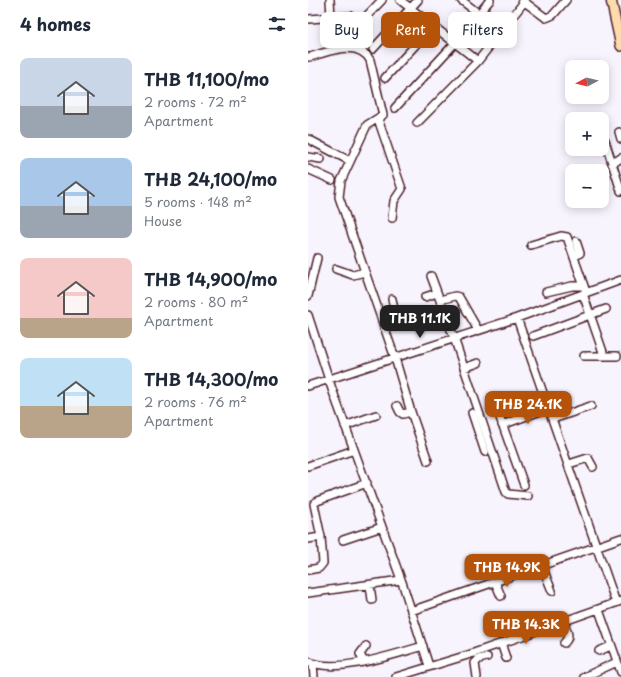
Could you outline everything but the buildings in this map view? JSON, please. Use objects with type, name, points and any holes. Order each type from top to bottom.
[{"type":"main road","points":[[611,0],[621,46]]},
{"type":"street","points":[[330,0],[331,12]]},
{"type":"street","points":[[371,12],[382,0]]},
{"type":"street","points":[[400,0],[415,12]]},
{"type":"street","points":[[373,49],[418,0]]},
{"type":"street","points":[[461,0],[477,12]]},
{"type":"street","points":[[479,12],[490,0]]},
{"type":"street","points":[[417,123],[478,61],[523,1],[546,18],[553,15],[566,0]]},
{"type":"street","points":[[309,18],[320,18]]},
{"type":"street","points":[[308,57],[337,49],[356,48],[366,54],[370,60],[382,111],[382,117],[367,125],[350,161],[339,188],[338,196],[395,358],[411,412],[428,461]]},
{"type":"street","points":[[385,78],[412,48]]},
{"type":"street","points":[[395,108],[450,48]]},
{"type":"street","points":[[461,48],[478,61]]},
{"type":"street","points":[[378,119],[402,189],[394,201],[392,218]]},
{"type":"street","points":[[308,139],[350,161]]},
{"type":"street","points":[[609,154],[621,191]]},
{"type":"street","points":[[308,157],[321,159]]},
{"type":"street","points":[[612,164],[621,158]]},
{"type":"street","points":[[308,169],[332,180]]},
{"type":"street","points":[[531,245],[564,236],[568,239],[590,316],[604,355]]},
{"type":"street","points":[[574,257],[580,252],[576,241]]},
{"type":"street","points":[[308,296],[310,280],[317,258]]},
{"type":"street","points":[[336,269],[353,275],[365,272]]},
{"type":"street","points":[[431,276],[464,368],[485,452]]},
{"type":"street","points":[[308,386],[517,318],[584,291],[621,280]]},
{"type":"street","points":[[546,292],[572,286],[584,291]]},
{"type":"street","points":[[425,297],[459,297],[478,330]]},
{"type":"street","points":[[384,328],[392,321],[394,315],[392,299]]},
{"type":"street","points":[[533,336],[606,309]]},
{"type":"street","points":[[308,315],[328,379],[367,483],[429,666]]},
{"type":"street","points":[[477,677],[474,663],[481,656],[501,643],[619,602],[596,547],[569,464],[517,318]]},
{"type":"street","points":[[584,356],[617,356]]},
{"type":"street","points":[[464,368],[478,363]]},
{"type":"street","points":[[397,406],[403,414],[411,412]]},
{"type":"street","points":[[553,419],[591,406]]},
{"type":"street","points":[[502,425],[549,408]]},
{"type":"street","points":[[498,412],[524,485]]},
{"type":"street","points":[[472,413],[479,425],[507,494],[528,496]]},
{"type":"street","points":[[345,426],[376,415]]},
{"type":"street","points":[[308,466],[354,450]]},
{"type":"street","points":[[569,464],[588,458],[593,467]]},
{"type":"street","points":[[308,570],[319,568],[323,564],[321,537],[314,504],[317,501],[367,483]]},
{"type":"street","points":[[343,540],[382,527]]},
{"type":"street","points":[[308,539],[321,537]]},
{"type":"street","points":[[411,611],[621,538]]},
{"type":"street","points":[[542,566],[552,591]]},
{"type":"street","points":[[308,593],[370,586],[401,580]]},
{"type":"street","points":[[495,582],[501,596]]},
{"type":"street","points":[[370,586],[372,600]]},
{"type":"street","points":[[599,610],[621,672]]},
{"type":"street","points":[[563,622],[568,635],[567,640],[564,643]]},
{"type":"street","points":[[501,643],[506,658]]},
{"type":"street","points":[[364,662],[360,654],[366,646]]},
{"type":"street","points":[[314,677],[311,662],[339,664],[364,662],[423,646]]},
{"type":"street","points":[[599,651],[611,646]]},
{"type":"street","points":[[396,677],[429,666],[481,656]]},
{"type":"street","points":[[584,677],[617,662]]}]
